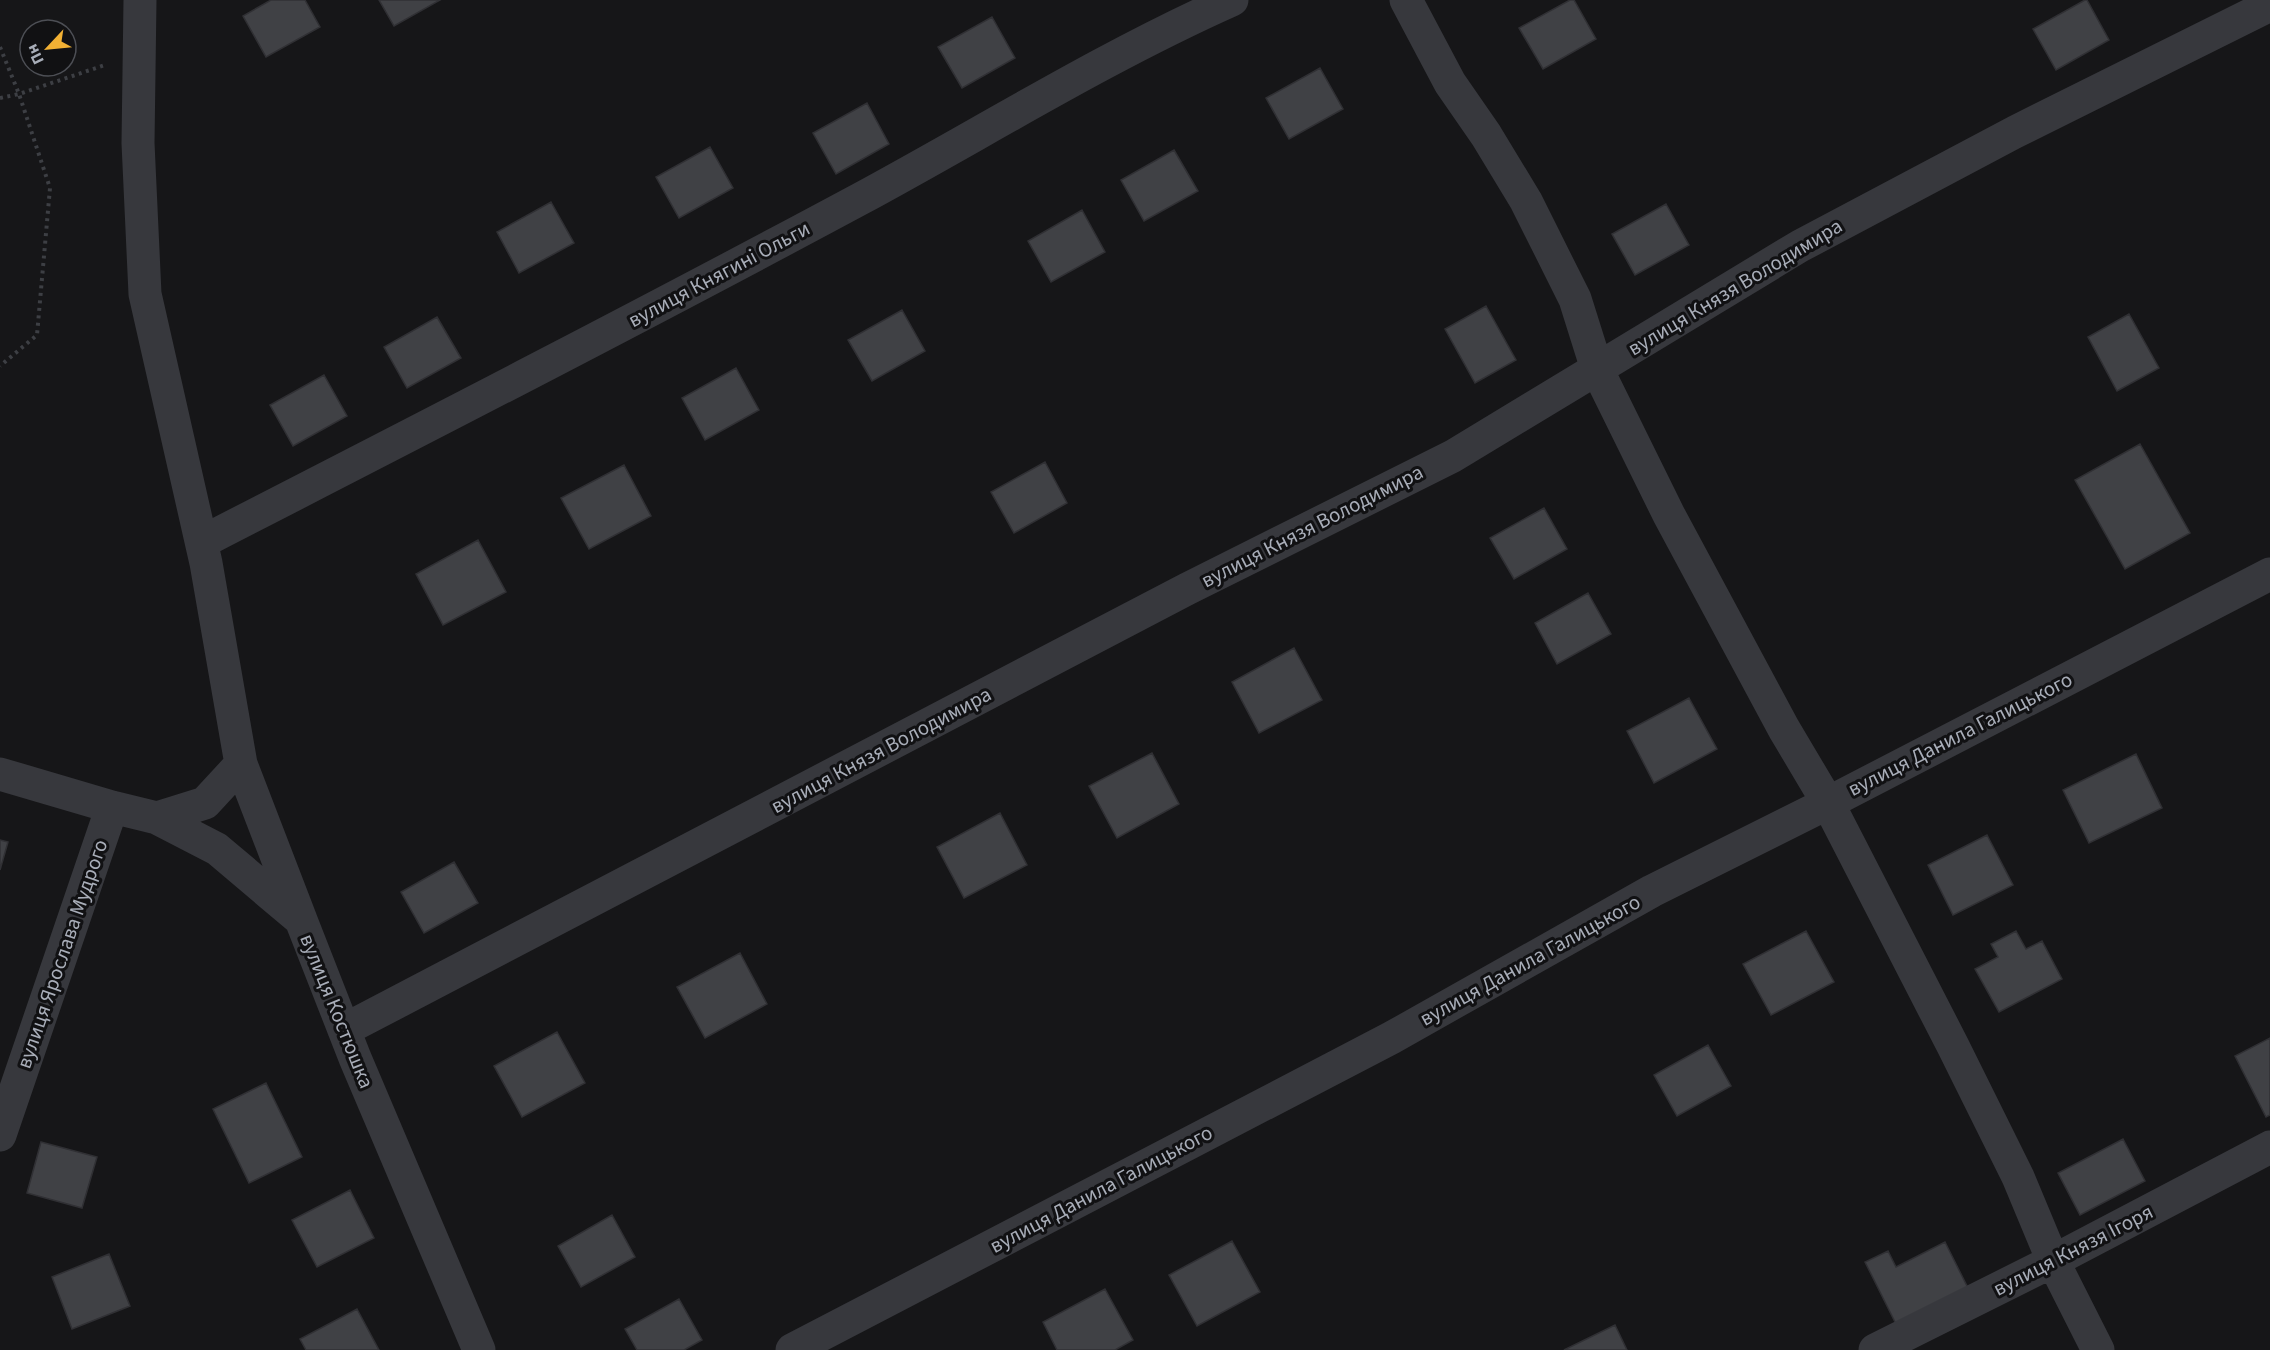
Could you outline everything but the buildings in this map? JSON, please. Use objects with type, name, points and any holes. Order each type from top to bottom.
[{"type":"street","points":[[140,0],[138,143],[145,294],[202,542],[241,764],[301,920]]},
{"type":"street","name":"вулиця Княгині Ольги","points":[[202,542],[572,352],[911,172],[1173,26],[1232,0]]},
{"type":"street","points":[[1407,0],[1450,83],[1486,135],[1526,201],[1575,299],[1598,369],[1674,525],[1784,729],[1828,803],[2018,1177],[2053,1261],[2098,1350]]},
{"type":"street","name":"вулиця Князя Володимира","points":[[344,1030],[1186,589],[1453,456],[1800,246],[2015,132],[2270,5]]},
{"type":"street","name":"вулиця Данила Галицького","points":[[792,1350],[1391,1038],[1653,891],[2270,574]]},
{"type":"street","points":[[157,818],[205,803],[241,764]]},
{"type":"street","name":"вулиця Костюшка","points":[[0,774],[157,818],[217,849],[301,920],[344,1030],[479,1350]]},
{"type":"street","name":"вулиця Ярослава Мудрого","points":[[0,1135],[112,807]]},
{"type":"street","name":"вулиця Князя Ігоря","points":[[1875,1350],[2053,1261],[2270,1147]]},
{"type":"path","points":[[0,47],[19,94],[50,188],[37,335],[0,366]]},
{"type":"path","points":[[0,98],[19,94],[140,53]]}]
